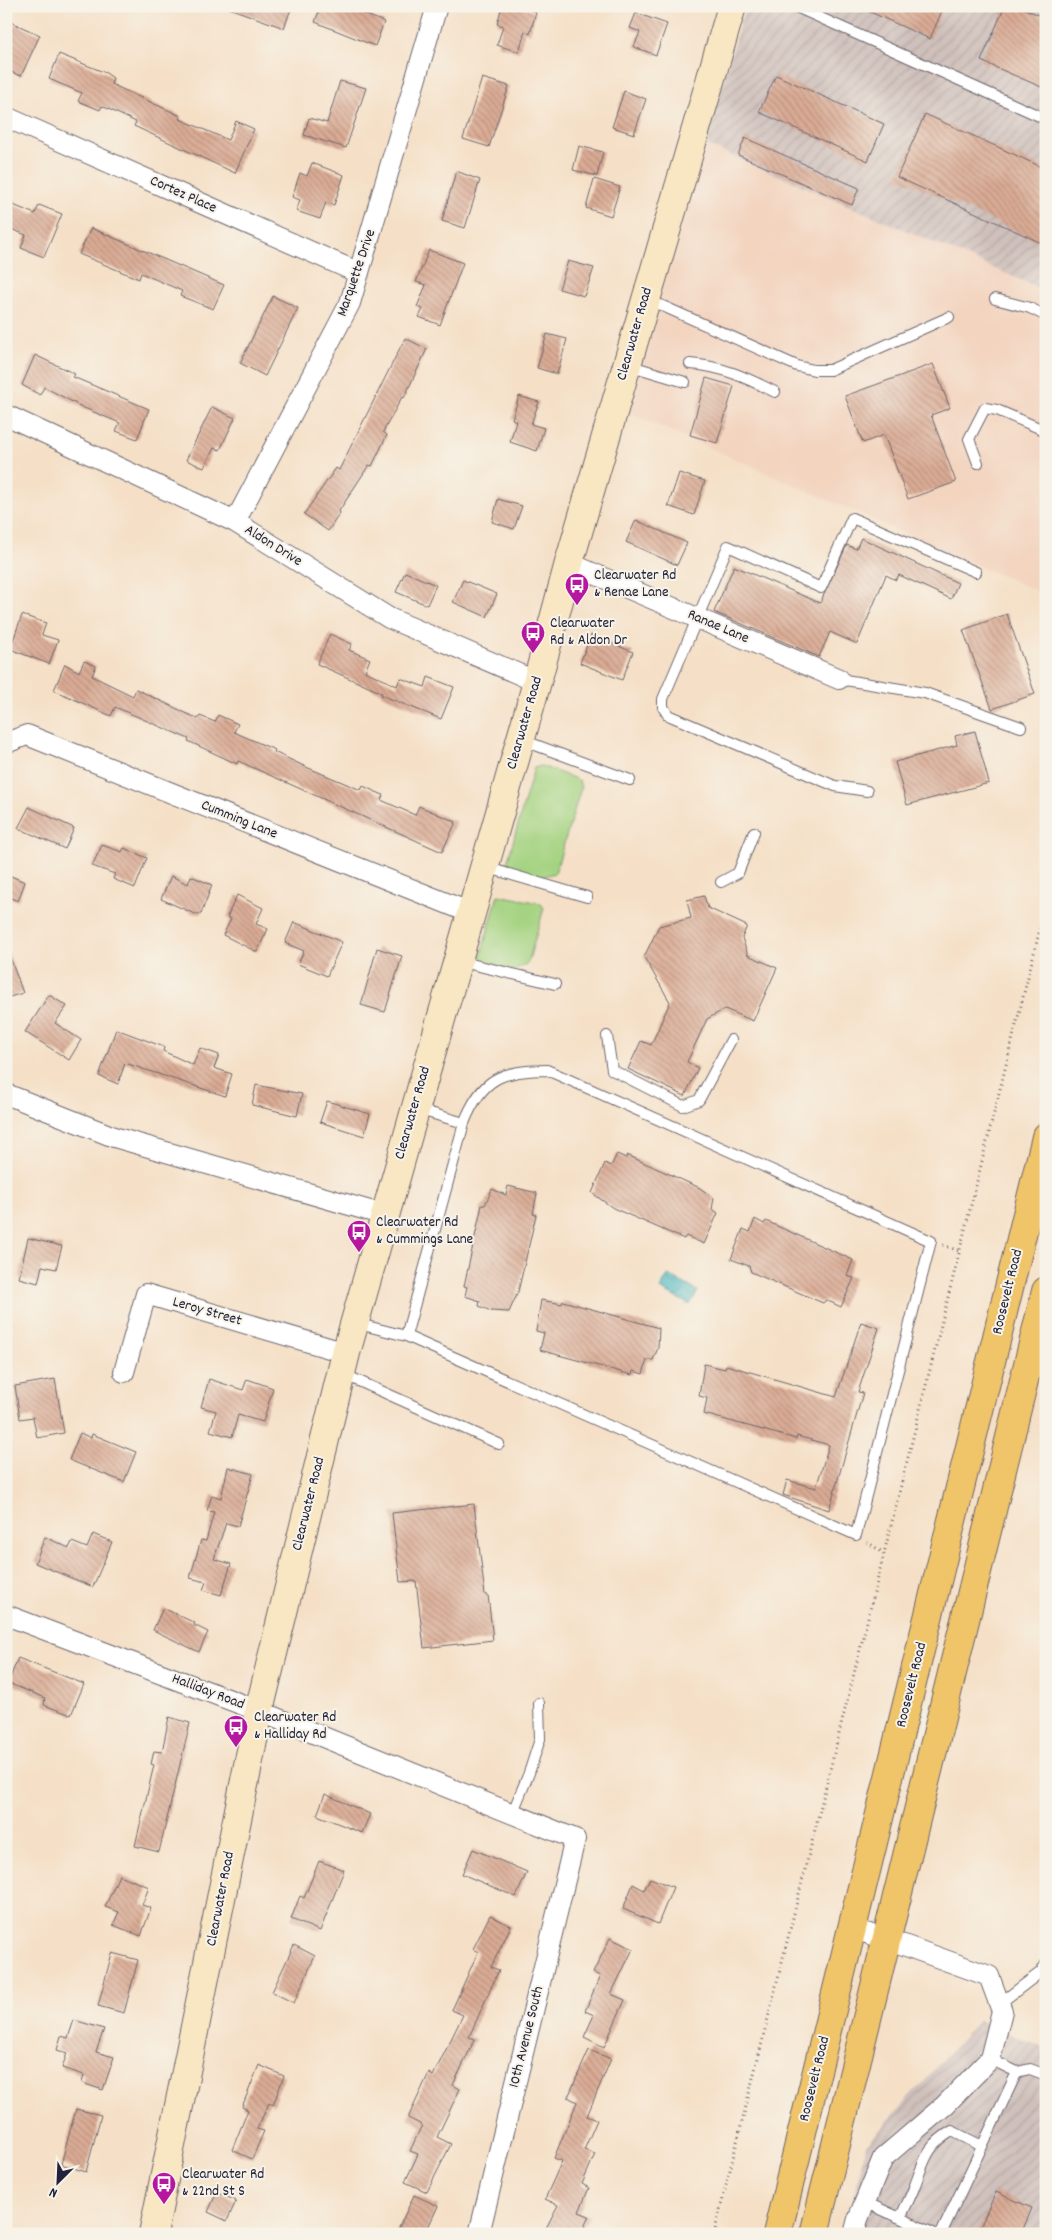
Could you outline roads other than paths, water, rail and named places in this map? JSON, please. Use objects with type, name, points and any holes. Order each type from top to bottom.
[{"type":"main road","name":"Roosevelt Road","points":[[777,2234],[1046,1137]]},
{"type":"main road","points":[[814,2234],[887,1939],[1039,1348],[1045,1296]]},
{"type":"street","name":"Marquette Drive","points":[[235,522],[350,303],[437,6]]},
{"type":"street","name":"Clearwater Road","points":[[158,2232],[259,1711],[343,1363],[521,740],[569,563],[732,6]]},
{"type":"street","name":"Cortez Place","points":[[6,117],[359,273]]},
{"type":"street","name":"Aldon Drive","points":[[6,415],[235,522],[389,618],[537,682]]},
{"type":"street","name":"Ranae Lane","points":[[569,563],[839,679]]},
{"type":"street","name":"Cumming Lane","points":[[6,743],[28,735],[471,913]]},
{"type":"street","points":[[6,1094],[114,1137],[384,1215]]},
{"type":"street","name":"Leroy Street","points":[[124,1372],[146,1294],[343,1363]]},
{"type":"street","name":"Halliday Road","points":[[6,1615],[259,1711],[575,1840]]},
{"type":"street","name":"10th Avenue South","points":[[479,2234],[575,1840]]},
{"type":"street","points":[[852,1929],[887,1939],[989,1976],[1002,2011],[990,2059],[945,2106],[883,2158],[854,2234]]},
{"type":"lane","points":[[794,6],[1046,119]]},
{"type":"lane","points":[[646,299],[797,366],[814,370],[830,370],[949,317]]},
{"type":"lane","points":[[995,299],[1030,308],[1046,316]]},
{"type":"lane","points":[[627,364],[685,382]]},
{"type":"lane","points":[[690,364],[713,366],[776,392]]},
{"type":"lane","points":[[978,463],[969,439],[985,408],[997,410],[1046,431]]},
{"type":"lane","points":[[867,791],[836,786],[668,715],[663,707],[662,699],[728,546],[821,588],[852,518],[976,572]]},
{"type":"lane","points":[[839,679],[925,693],[1021,727]]},
{"type":"lane","points":[[521,740],[630,780]]},
{"type":"lane","points":[[721,882],[738,873],[754,832]]},
{"type":"lane","points":[[484,867],[587,897]]},
{"type":"lane","points":[[457,961],[555,984]]},
{"type":"lane","points":[[608,1036],[612,1070],[683,1106],[698,1100],[731,1040]]},
{"type":"lane","points":[[354,1322],[406,1336],[856,1535],[931,1241],[548,1070],[523,1070],[500,1076],[483,1088],[472,1102],[464,1123],[406,1336]]},
{"type":"lane","points":[[415,1108],[464,1123]]},
{"type":"lane","points":[[343,1363],[499,1444]]},
{"type":"lane","points":[[512,1814],[529,1774],[540,1739],[539,1703]]},
{"type":"lane","points":[[999,2004],[1041,1972],[1046,1964]]},
{"type":"lane","points":[[990,2059],[1016,2072],[1030,2069],[1046,2076]]},
{"type":"lane","points":[[941,2234],[1016,2072]]},
{"type":"lane","points":[[900,2218],[915,2186],[926,2154],[943,2136],[952,2131],[982,2146]]},
{"type":"lane","points":[[865,2202],[900,2218],[912,2229],[935,2234]]},
{"type":"water","points":[[668,1275],[698,1291],[690,1305],[660,1289]]},
{"type":"place","name":"Clearwater Rd & Renae Lane","points":[[577,606]]},
{"type":"place","name":"Clearwater Rd & Aldon Dr","points":[[533,654]]},
{"type":"place","name":"Clearwater Rd & Cummings Lane","points":[[359,1253]]},
{"type":"place","name":"Clearwater Rd & Halliday Rd","points":[[236,1748]]},
{"type":"place","name":"Clearwater Rd & 22nd St S","points":[[164,2205]]}]
